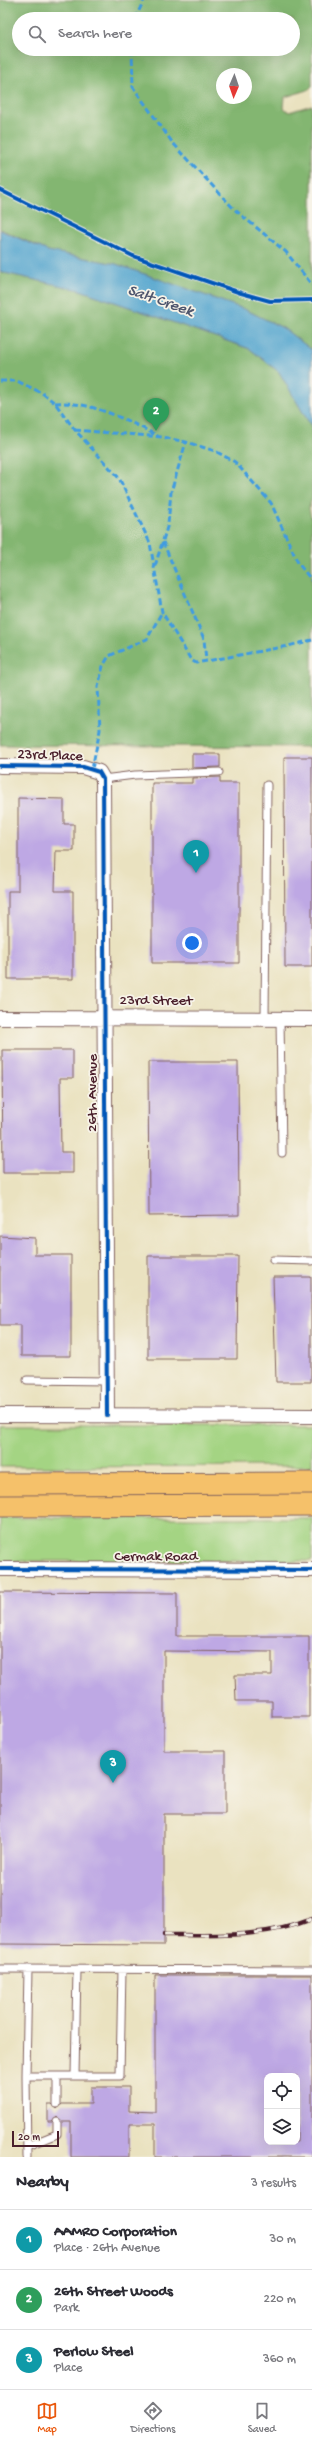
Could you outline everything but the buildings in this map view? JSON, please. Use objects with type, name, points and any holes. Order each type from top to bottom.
[{"type":"main road","points":[[0,1484],[312,1483]]},
{"type":"main road","points":[[0,1506],[312,1505]]},
{"type":"street","name":"23rd Place","points":[[0,766],[83,767],[101,775]]},
{"type":"street","name":"26th Avenue","points":[[101,775],[107,1415]]},
{"type":"street","name":"23rd Street","points":[[0,1018],[312,1019]]},
{"type":"street","points":[[0,1415],[312,1416]]},
{"type":"street","name":"Cermak Road","points":[[0,1569],[312,1570]]},
{"type":"lane","points":[[101,775],[219,772]]},
{"type":"lane","points":[[265,1018],[267,785]]},
{"type":"lane","points":[[280,1019],[282,1153]]},
{"type":"lane","points":[[273,1260],[312,1261]]},
{"type":"lane","points":[[27,1380],[107,1381]]},
{"type":"lane","points":[[0,1969],[312,1970]]},
{"type":"lane","points":[[27,2157],[26,2076],[28,1969]]},
{"type":"lane","points":[[75,2076],[77,1969]]},
{"type":"lane","points":[[26,2076],[120,2076],[122,1970]]},
{"type":"lane","points":[[57,2076],[57,2104]]},
{"type":"lane","points":[[27,2146],[57,2134],[57,2122]]},
{"type":"green space","points":[[0,0],[310,0],[312,5],[312,86],[308,90],[285,97],[284,108],[289,112],[312,105],[312,350],[283,328],[244,309],[116,264],[48,251],[0,229]]},
{"type":"green space","points":[[0,272],[80,290],[250,349],[279,372],[311,426],[312,432],[312,498],[309,508],[312,521],[312,747],[0,745]]},
{"type":"green space","points":[[0,1425],[312,1425],[312,1466],[0,1467]]},
{"type":"green space","points":[[0,1518],[312,1518],[312,1561],[0,1561]]},
{"type":"water","name":"Salt Creek","points":[[0,230],[48,251],[116,264],[244,309],[283,328],[312,350],[312,432],[311,426],[279,372],[250,349],[80,290],[0,272]]},
{"type":"railway","points":[[164,1935],[220,1935],[258,1932],[276,1930],[312,1919]]},
{"type":"marked path","points":[[138,12],[144,0]]},
{"type":"marked path","points":[[132,56],[133,87],[172,142],[234,209],[286,252],[312,285]]},
{"type":"marked path","points":[[0,381],[17,381],[42,393],[55,403],[75,430],[119,478],[150,543],[162,612],[191,660],[196,663],[288,646],[312,640]]},
{"type":"marked path","points":[[55,403],[68,403],[95,408],[121,418],[158,436]]},
{"type":"marked path","points":[[75,430],[162,437],[186,442],[215,451],[235,462],[271,503],[298,563],[312,581]]},
{"type":"marked path","points":[[155,566],[168,524],[171,492],[186,442]]},
{"type":"marked path","points":[[163,542],[204,639],[206,660]]},
{"type":"marked path","points":[[92,769],[100,730],[98,687],[103,666],[109,656],[147,639],[162,612]]},
{"type":"cycle path","points":[[0,190],[133,256],[241,293],[270,301],[312,300]]},
{"type":"cycle path","points":[[0,766],[83,767],[99,772],[103,779],[107,1415]]},
{"type":"cycle path","points":[[0,1569],[312,1570]]},
{"type":"place","name":"26th Street Woods","points":[[156,431]]},
{"type":"place","name":"AAMRO Corporation","points":[[196,873]]},
{"type":"place","name":"Perlow Steel","points":[[113,1783]]}]
